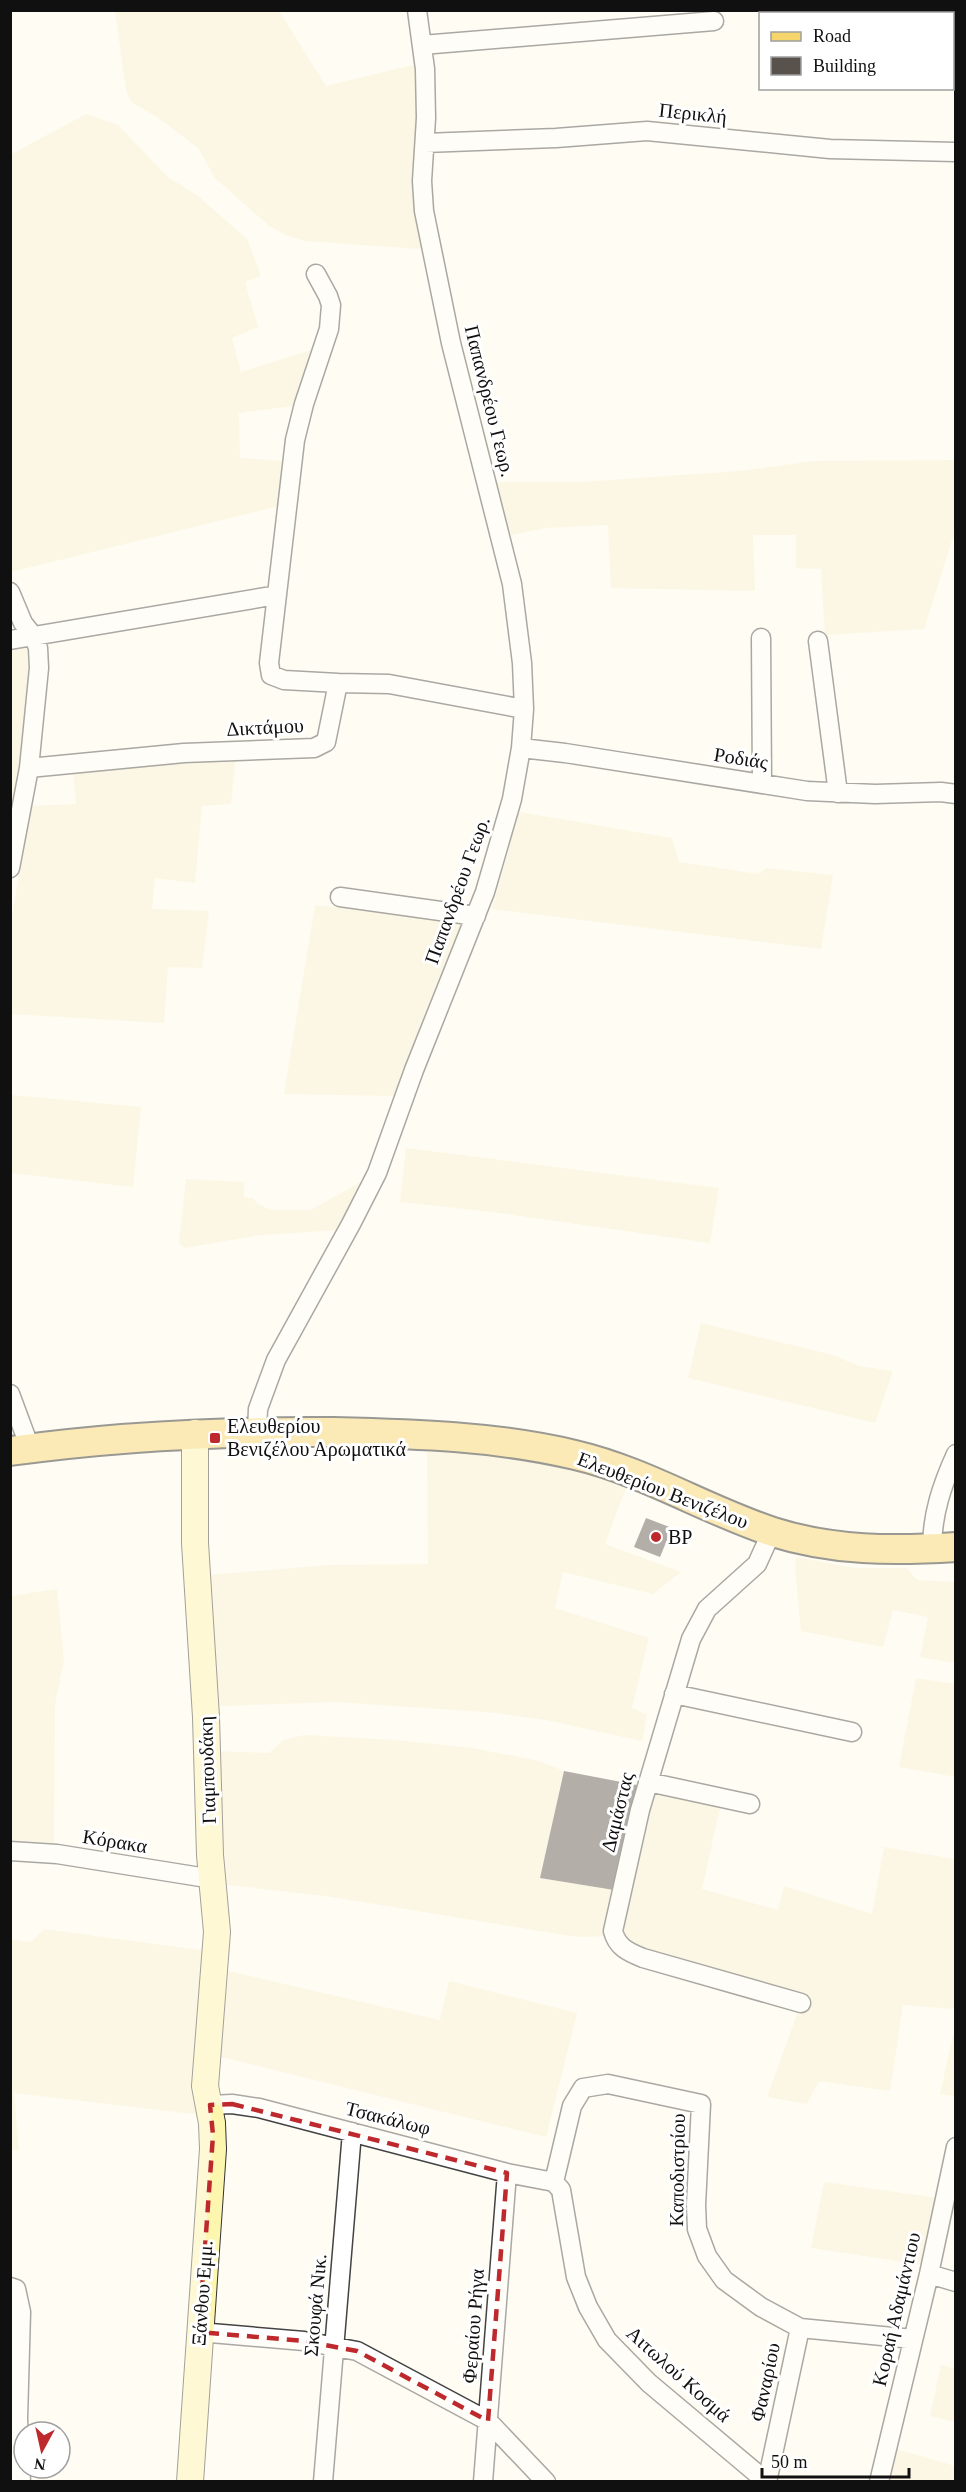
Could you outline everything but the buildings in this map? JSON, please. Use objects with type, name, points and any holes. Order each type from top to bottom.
[{"type":"main road","name":"Ελευθερίου Βενιζέλου","points":[[20,1449],[107,1439],[257,1431],[410,1433],[495,1441],[563,1452],[618,1468],[794,1538],[848,1548],[881,1550],[944,1548]]},
{"type":"street","name":"Παπανδρέου Γεωρ.","points":[[257,1431],[258,1409],[268,1376],[377,1173],[417,1060],[476,916],[512,799],[520,748],[524,709],[521,647],[512,584],[451,343],[422,194],[426,89],[417,10]]},
{"type":"street","points":[[422,45],[714,21]]},
{"type":"street","name":"Περικλή","points":[[425,143],[556,138],[647,130],[830,149],[956,152]]},
{"type":"street","points":[[316,274],[331,305],[329,329],[304,404],[295,440],[269,663],[271,675],[284,680],[389,684],[524,709]]},
{"type":"street","points":[[10,592],[17,611],[34,637],[38,648],[39,668],[29,768],[10,868]]},
{"type":"street","points":[[10,640],[278,595]]},
{"type":"street","points":[[761,638],[762,784]]},
{"type":"street","points":[[818,641],[838,793]]},
{"type":"street","name":"Δικτάμου","points":[[29,768],[184,753],[314,748],[326,742],[338,683]]},
{"type":"street","name":"Ροδιάς","points":[[520,748],[838,793],[894,795],[940,792],[956,794]]},
{"type":"street","points":[[340,897],[476,916]]},
{"type":"street","points":[[10,1394],[20,1449]]},
{"type":"street","name":"Γιαμπουδάκη","points":[[195,1433],[195,1544],[206,1707],[208,1814],[217,1932],[206,2056],[206,2086],[210,2105]]},
{"type":"street","points":[[944,1548],[932,1530],[938,1496],[956,1454]]},
{"type":"street","name":"Δαμάστας","points":[[772,1531],[757,1564],[718,1599],[701,1618],[686,1654],[648,1782],[613,1922],[613,1931],[618,1944],[628,1952],[643,1958],[801,2003]]},
{"type":"street","points":[[674,1694],[852,1732]]},
{"type":"street","points":[[648,1782],[750,1803]]},
{"type":"street","name":"Κόρακα","points":[[10,1851],[57,1854],[213,1879]]},
{"type":"street","name":"Καποδιστρίου","points":[[554,2182],[572,2106],[583,2088],[608,2084],[702,2104],[696,2218],[703,2248],[724,2280],[761,2307],[800,2328],[913,2339]]},
{"type":"street","name":"Τσακάλωφ","points":[[210,2105],[232,2104],[259,2108],[507,2173],[554,2182]]},
{"type":"street","name":"Ξάνθου Εμμ.","points":[[190,2481],[213,2149],[210,2105]]},
{"type":"street","name":"Σκουφά Νικ.","points":[[323,2481],[352,2132]]},
{"type":"street","name":"Κοραή Αδαμάντιου","points":[[879,2481],[929,2274],[956,2147]]},
{"type":"street","name":"Φεραίου Ρήγα","points":[[483,2481],[507,2173]]},
{"type":"street","name":"Αιτωλού Κοσμά","points":[[554,2182],[561,2190],[576,2277],[588,2307],[607,2340],[649,2383],[767,2481]]},
{"type":"street","points":[[929,2274],[956,2282]]},
{"type":"street","points":[[10,2287],[16,2289],[21,2312],[18,2418],[21,2481]]},
{"type":"street","name":"Φαναρίου","points":[[767,2481],[800,2328]]},
{"type":"street","points":[[199,2332],[304,2341],[357,2351],[488,2421],[546,2481]]},
{"type":"highlighted area","points":[[232,2104],[507,2173],[488,2421],[357,2351],[304,2341],[199,2332],[213,2135],[210,2105]]},
{"type":"shaded area","points":[[115,11],[279,11],[326,86],[417,64],[419,90],[414,194],[421,249],[305,241],[269,226],[215,178],[198,148],[157,117],[131,102],[126,90]]},
{"type":"shaded area","points":[[86,114],[118,125],[168,177],[198,196],[247,239],[261,276],[245,282],[258,327],[232,338],[241,372],[314,349],[294,406],[239,413],[240,458],[283,461],[279,506],[11,572],[10,155]]},
{"type":"shaded area","points":[[955,460],[955,531],[924,629],[825,635],[821,569],[796,568],[796,535],[753,535],[755,591],[611,588],[608,525],[546,528],[511,535],[496,482],[581,482],[740,471],[815,461]]},
{"type":"shaded area","points":[[28,644],[31,656],[26,724],[11,835],[11,646]]},
{"type":"shaded area","points":[[236,757],[231,804],[202,806],[195,883],[155,878],[152,909],[209,911],[202,968],[168,967],[164,1023],[11,1014],[11,923],[30,806],[76,804],[73,771]]},
{"type":"shaded area","points":[[519,812],[672,838],[679,862],[759,874],[766,868],[833,875],[821,949],[492,909]]},
{"type":"shaded area","points":[[315,905],[463,921],[395,1096],[284,1094]]},
{"type":"shaded area","points":[[11,1095],[141,1107],[133,1187],[11,1173]]},
{"type":"shaded area","points":[[406,1148],[719,1188],[710,1243],[493,1212],[400,1202]]},
{"type":"shaded area","points":[[186,1179],[244,1182],[244,1197],[253,1198],[258,1204],[271,1210],[311,1210],[366,1179],[340,1230],[260,1235],[185,1248],[179,1243]]},
{"type":"shaded area","points":[[701,1323],[833,1355],[859,1366],[893,1371],[875,1423],[688,1378]]},
{"type":"shaded area","points":[[427,1443],[558,1462],[627,1485],[605,1544],[681,1572],[653,1594],[563,1572],[555,1608],[649,1638],[632,1708],[647,1715],[642,1741],[551,1721],[497,1713],[338,1702],[220,1706],[208,1575],[330,1565],[428,1564]]},
{"type":"shaded area","points":[[796,1557],[855,1568],[907,1568],[917,1580],[955,1582],[955,1663],[920,1657],[928,1617],[893,1610],[883,1647],[801,1631]]},
{"type":"shaded area","points":[[57,1589],[64,1660],[55,1705],[54,1843],[11,1840],[11,1596]]},
{"type":"shaded area","points":[[916,1678],[955,1684],[955,1777],[899,1767]]},
{"type":"shaded area","points":[[304,1735],[395,1740],[471,1748],[536,1760],[564,1771],[540,1878],[614,1890],[606,1936],[577,1937],[325,1896],[220,1884],[214,1751],[269,1753],[283,1740]]},
{"type":"shaded area","points":[[654,1794],[720,1808],[702,1889],[778,1910],[784,1886],[872,1914],[884,1847],[955,1859],[955,2009],[903,2005],[890,2091],[819,2081],[807,2104],[767,2097],[801,2003],[624,1945],[622,1929]]},
{"type":"shaded area","points":[[44,1929],[207,1951],[202,2115],[14,2093],[19,2150],[11,2150],[11,1939],[31,1942]]},
{"type":"shaded area","points":[[228,1971],[440,2020],[449,1981],[577,2013],[546,2137],[221,2057]]},
{"type":"shaded area","points":[[955,2027],[955,2096],[940,2094]]},
{"type":"shaded area","points":[[824,2182],[938,2198],[924,2265],[811,2248]]},
{"type":"shaded area","points":[[941,2365],[955,2369],[955,2422],[930,2416]]},
{"type":"shaded area","points":[[896,2449],[955,2466],[955,2481],[888,2482]]},
{"type":"place","name":"Ελευθερίου Βενιζέλου Αρωματικά","points":[[215,1438]]},
{"type":"place","name":"BP","points":[[656,1537]]}]
